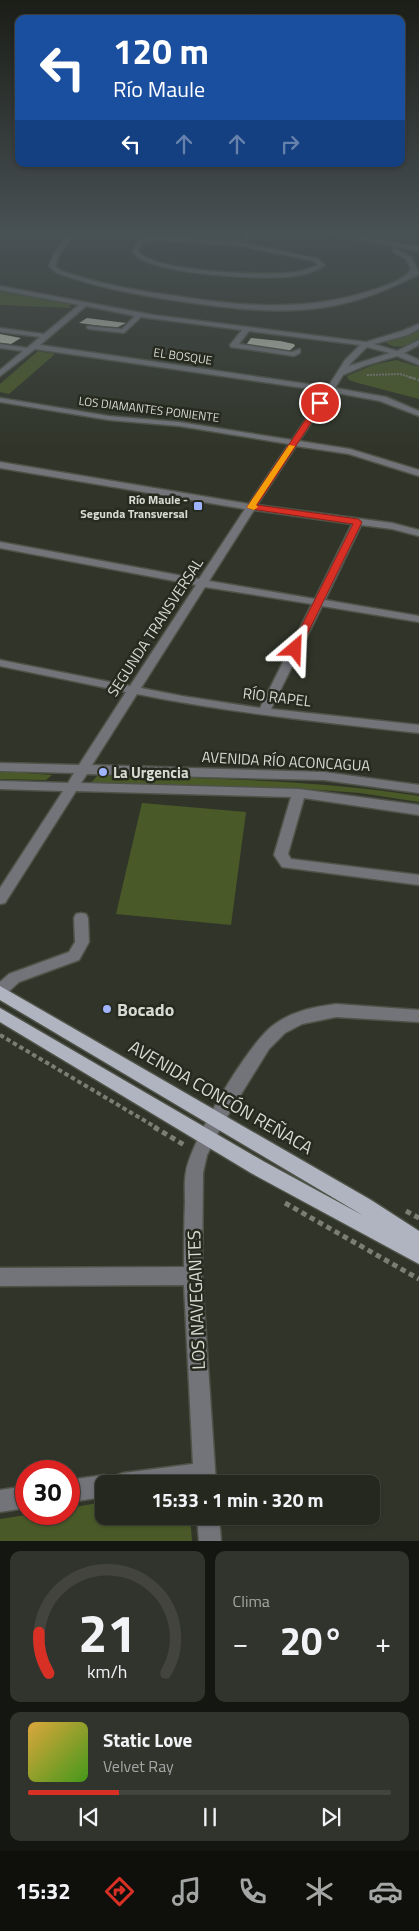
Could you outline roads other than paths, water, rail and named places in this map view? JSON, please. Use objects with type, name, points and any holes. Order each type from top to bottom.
[{"type":"main road","name":"AVENIDA CONCÓN REÑACA","points":[[0,992],[212,1128],[309,1196],[419,1255]]},
{"type":"main road","name":"AVENIDA CONCÓN REÑACA","points":[[0,1014],[212,1128],[365,1206],[419,1242]]},
{"type":"street","points":[[0,374],[82,305]]},
{"type":"street","points":[[88,305],[139,315],[366,344],[397,353],[419,363]]},
{"type":"street","points":[[221,305],[280,309],[331,305]]},
{"type":"street","points":[[89,327],[124,331],[139,315]]},
{"type":"street","points":[[366,344],[405,333],[419,326]]},
{"type":"street","points":[[247,329],[234,345],[294,354],[297,351]]},
{"type":"street","points":[[0,330],[46,336]]},
{"type":"street","points":[[340,374],[366,361],[397,353],[419,342]]},
{"type":"street","name":"SEGUNDA TRANSVERSAL","points":[[0,900],[251,507],[348,362],[366,344]]},
{"type":"street","name":"EL BOSQUE","points":[[0,346],[31,348],[330,389],[375,397],[419,414]]},
{"type":"street","name":"LOS DIAMANTES PONIENTE","points":[[0,400],[109,418],[179,424],[294,442],[350,452],[419,473]]},
{"type":"street","points":[[0,465],[251,507],[392,526],[419,533]]},
{"type":"street","points":[[264,712],[358,522]]},
{"type":"street","points":[[0,544],[202,583],[419,619]]},
{"type":"street","name":"RÍO RAPEL","points":[[0,663],[132,691],[264,712],[419,729]]},
{"type":"street","name":"AVENIDA RÍO ACONCAGUA","points":[[0,768],[324,776],[419,789]]},
{"type":"street","points":[[0,785],[299,794],[419,810]]},
{"type":"street","points":[[299,794],[281,855],[287,863],[419,880]]},
{"type":"street","points":[[0,992],[14,978],[74,956],[82,942],[81,918]]},
{"type":"street","name":"LOS NAVEGANTES","points":[[204,1475],[192,1276],[194,1174],[199,1154],[212,1128],[262,1044],[272,1033],[285,1024],[298,1017],[325,1011],[419,1016]]},
{"type":"street","points":[[0,1277],[192,1276]]},
{"type":"street","points":[[80,1489],[95,1487]]},
{"type":"street","points":[[0,1501],[15,1499]]},
{"type":"street","points":[[209,1525],[210,1541]]},
{"type":"place","name":"Río Maule - Segunda Transversal","points":[[198,506]]},
{"type":"place","name":"La Urgencia","points":[[103,772]]},
{"type":"place","name":"Bocado","points":[[107,1009]]}]
